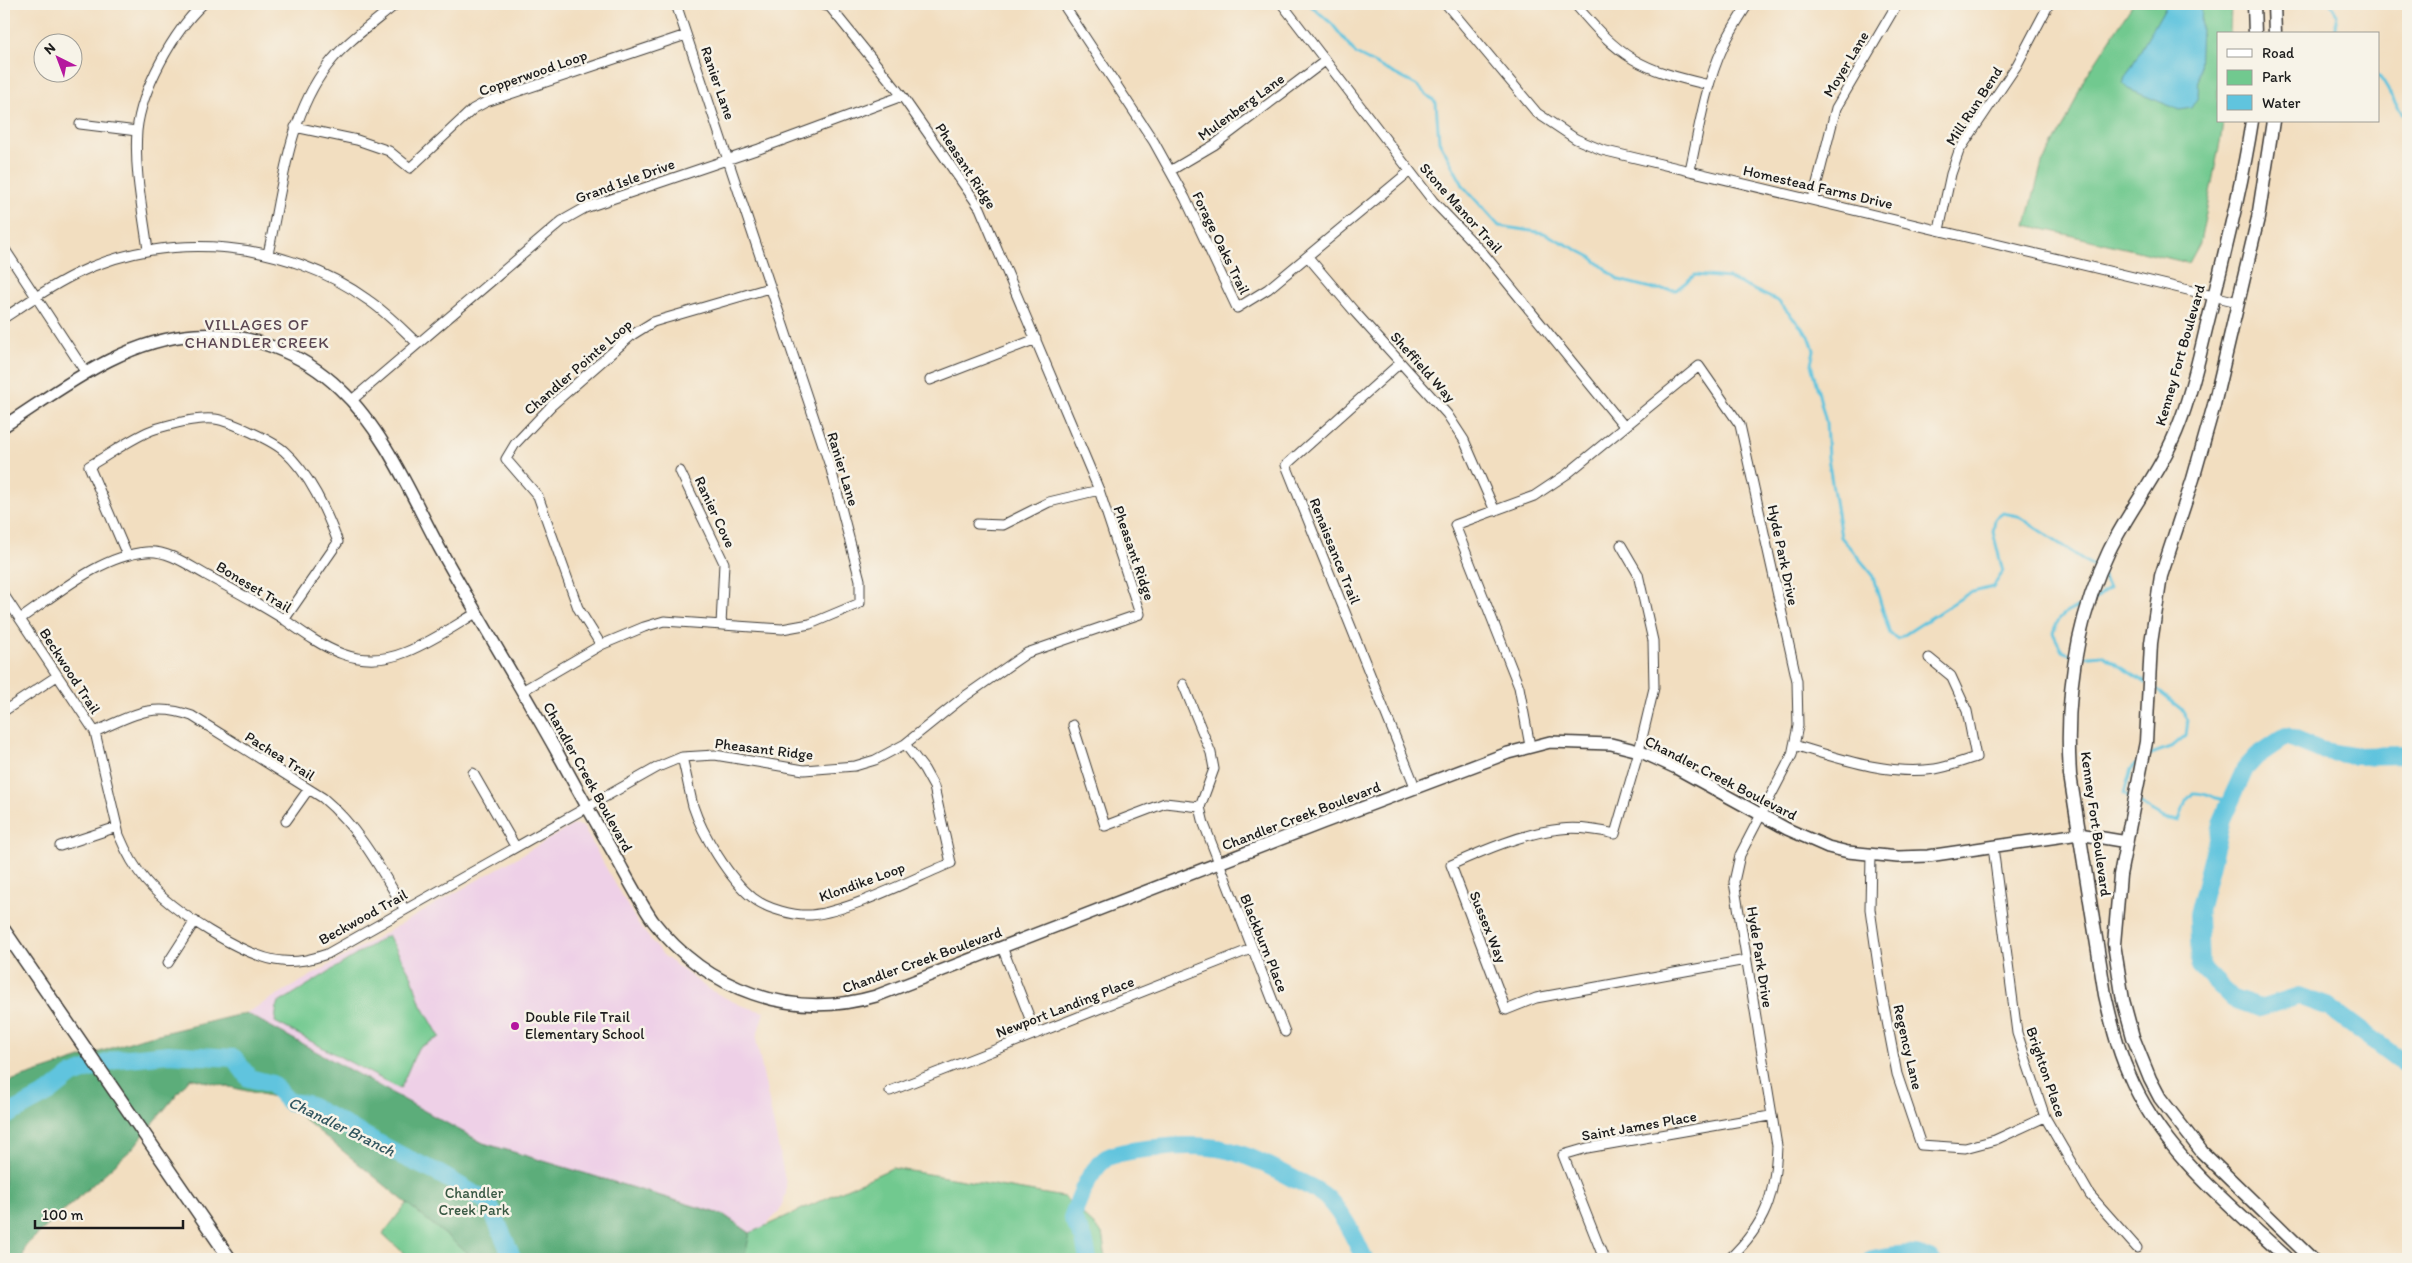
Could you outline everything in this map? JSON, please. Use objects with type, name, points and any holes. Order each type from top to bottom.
[{"type":"main road","points":[[2254,4],[2256,32]]},
{"type":"main road","points":[[2274,4],[2275,32]]},
{"type":"main road","name":"Kenney Fort Boulevard","points":[[2252,122],[2233,222],[2189,396],[2172,444],[2161,467],[2115,542],[2095,586],[2084,618],[2076,646],[2071,684],[2068,742],[2070,775],[2105,995],[2113,1032],[2128,1073],[2167,1139],[2190,1167],[2288,1259]]},
{"type":"main road","name":"Kenney Fort Boulevard","points":[[2273,122],[2258,218],[2238,302],[2193,479],[2161,576],[2150,643],[2146,742],[2120,875],[2114,944],[2123,1000],[2133,1037],[2150,1079],[2171,1115],[2202,1152],[2312,1259]]},
{"type":"main road","points":[[4,930],[230,1259]]},
{"type":"street","points":[[148,250],[141,195],[137,131],[149,87],[165,52],[193,13],[203,4]]},
{"type":"street","points":[[268,254],[296,127],[306,98],[328,64],[396,4]]},
{"type":"street","name":"Ranier Lane","points":[[522,691],[601,645],[644,627],[664,621],[782,629],[810,624],[860,602],[860,580],[830,469],[769,288],[729,158],[676,4]]},
{"type":"street","name":"Pheasant Ridge","points":[[587,807],[658,767],[682,757],[715,755],[804,770],[855,766],[875,760],[905,744],[961,699],[1027,653],[1140,614],[1099,490],[980,208],[902,96],[830,8],[819,4]]},
{"type":"street","name":"Forage Oaks Trail","points":[[1063,4],[1135,110],[1170,171],[1237,308],[1268,289],[1373,200],[1410,172]]},
{"type":"street","name":"Stone Manor Trail","points":[[1282,4],[1432,201],[1484,254],[1536,315],[1624,426]]},
{"type":"street","name":"Homestead Farms Drive","points":[[1446,4],[1523,98],[1550,123],[1576,139],[1602,150],[2238,302]]},
{"type":"street","points":[[1575,4],[1612,45],[1633,60],[1659,72],[1709,85]]},
{"type":"street","points":[[1690,170],[1709,85],[1722,48],[1748,4]]},
{"type":"street","name":"Moyer Lane","points":[[1812,200],[1836,108],[1897,4]]},
{"type":"street","name":"Mill Run Bend","points":[[1940,230],[1951,174],[1959,151],[2017,66],[2049,4]]},
{"type":"street","name":"Copperwood Loop","points":[[296,127],[356,140],[381,148],[389,151],[410,168],[473,109],[486,102],[686,35]]},
{"type":"street","name":"Mulenberg Lane","points":[[1170,171],[1214,145],[1325,60]]},
{"type":"street","name":"Grand Isle Drive","points":[[352,400],[417,342],[562,221],[585,208],[902,96]]},
{"type":"street","points":[[80,124],[137,131]]},
{"type":"street","points":[[4,318],[35,297],[79,272],[148,250],[222,247],[268,254],[336,280],[369,300],[417,342]]},
{"type":"street","points":[[4,248],[86,373]]},
{"type":"street","name":"Sheffield Way","points":[[1308,257],[1447,414],[1458,429],[1496,511]]},
{"type":"street","name":"Chandler Pointe Loop","points":[[601,645],[578,608],[538,496],[506,459],[515,444],[552,405],[632,335],[653,322],[769,288]]},
{"type":"street","name":"Chandler Creek Boulevard","points":[[4,426],[114,357],[146,345],[187,336],[222,336],[272,346],[301,359],[330,379],[352,400],[385,448],[476,613],[587,807],[642,903],[662,932],[682,953],[702,969],[745,992],[804,1004],[840,1005],[876,996],[1218,863],[1530,746],[1550,742],[1611,744],[1639,751],[1676,768],[1802,837],[1828,847],[1871,855],[1928,856],[2079,834],[2128,837]]},
{"type":"street","points":[[930,380],[1036,339]]},
{"type":"street","name":"Renaissance Trail","points":[[1400,363],[1286,465],[1416,789]]},
{"type":"street","name":"Hyde Park Drive","points":[[1530,746],[1519,687],[1454,525],[1534,496],[1554,483],[1699,366],[1740,425],[1796,681],[1798,726],[1792,755],[1740,855],[1734,882],[1770,1116],[1777,1146],[1775,1179],[1769,1202],[1760,1222],[1743,1246],[1729,1259]]},
{"type":"street","points":[[127,555],[89,466],[153,430],[186,421],[216,420],[262,437],[284,451],[304,476],[326,512],[338,542],[284,620]]},
{"type":"street","name":"Ranier Cove","points":[[680,471],[724,563],[725,587],[721,625]]},
{"type":"street","points":[[977,524],[1003,525],[1048,502],[1099,490]]},
{"type":"street","points":[[1621,545],[1638,574],[1653,641],[1654,688],[1639,751]]},
{"type":"street","name":"Boneset Trail","points":[[20,619],[94,570],[127,555],[148,552],[171,556],[284,620],[328,650],[370,660],[405,653],[476,613]]},
{"type":"street","name":"Beckwood Trail","points":[[4,595],[95,732],[117,827],[126,851],[144,879],[162,897],[195,921],[252,954],[282,961],[297,962],[327,954],[587,807]]},
{"type":"street","points":[[1794,745],[1845,760],[1895,769],[1935,769],[1976,757],[1967,711],[1951,676],[1929,658]]},
{"type":"street","points":[[4,711],[57,676]]},
{"type":"street","points":[[1072,725],[1105,826],[1165,803],[1200,807],[1214,770],[1211,753],[1183,684]]},
{"type":"street","name":"Pachea Trail","points":[[95,732],[145,710],[158,708],[179,711],[192,716],[336,809],[352,826],[405,910]]},
{"type":"street","name":"Klondike Loop","points":[[682,757],[694,808],[715,850],[739,885],[754,900],[780,911],[810,915],[844,907],[951,863],[934,787],[924,769],[905,744]]},
{"type":"street","name":"Sussex Way","points":[[1639,751],[1615,834],[1598,830],[1562,829],[1536,834],[1450,866],[1506,1010],[1536,998],[1746,960]]},
{"type":"street","points":[[473,773],[516,846]]},
{"type":"street","points":[[286,821],[308,790]]},
{"type":"street","name":"Blackburn Place","points":[[1200,807],[1218,863],[1285,1032]]},
{"type":"street","points":[[60,846],[117,827]]},
{"type":"street","name":"Brighton Place","points":[[1994,846],[2017,1033],[2045,1117],[2090,1195],[2138,1248]]},
{"type":"street","name":"Regency Lane","points":[[1871,855],[1870,909],[1883,1000],[1897,1074],[1921,1145],[1965,1148],[1995,1140],[2045,1117]]},
{"type":"street","points":[[168,963],[195,921]]},
{"type":"street","points":[[1002,947],[1036,1034]]},
{"type":"street","name":"Newport Landing Place","points":[[890,1091],[1251,949]]},
{"type":"street","name":"Saint James Place","points":[[1604,1259],[1563,1155],[1587,1148],[1770,1116]]},
{"type":"shaded area","name":"Double File Trail Elementary School","points":[[575,824],[583,827],[638,924],[663,955],[708,989],[740,1005],[764,1012],[756,1039],[786,1184],[786,1194],[779,1212],[765,1226],[750,1233],[724,1215],[483,1143],[246,1013]]},
{"type":"green space","points":[[2133,4],[2231,4],[2230,32],[2217,32],[2217,122],[2223,122],[2221,137],[2200,243],[2189,263],[2026,225],[2042,163],[2067,120],[2083,81]]},
{"type":"green space","points":[[388,935],[412,977],[420,1002],[440,1037],[418,1048],[400,1089],[275,1022],[277,1004]]},
{"type":"green space","points":[[246,1013],[483,1143],[724,1215],[750,1233],[744,1259],[475,1259],[278,1098],[190,1078],[133,1148],[25,1246],[23,1259],[4,1259],[4,1083],[142,1038]]},
{"type":"green space","name":"Chandler Creek Park","points":[[451,1126],[483,1143],[724,1215],[750,1233],[892,1168],[1064,1197],[1102,1233],[1106,1259],[410,1259],[383,1234],[407,1203]]},
{"type":"water","points":[[2167,4],[2202,4],[2198,97],[2191,108],[2180,110],[2128,89],[2122,83]]},
{"type":"waterway","points":[[1309,4],[1332,24],[1356,54],[1416,85],[1436,103],[1439,141],[1464,187],[1499,226],[1544,233],[1591,257],[1619,280],[1654,289],[1676,290],[1695,275],[1728,278],[1778,301],[1809,336],[1814,350],[1811,364],[1826,422],[1828,458],[1841,537],[1872,574],[1890,634],[1898,639],[1969,593],[1993,587],[2003,572],[1993,532],[1995,519],[2003,513],[2018,516],[2097,569]]},
{"type":"waterway","points":[[2331,4],[2337,14],[2334,32]]},
{"type":"waterway","points":[[2380,78],[2399,109],[2408,119]]},
{"type":"waterway","points":[[2094,600],[2109,588],[2102,575]]},
{"type":"waterway","points":[[2072,655],[2062,651],[2053,633],[2055,626],[2064,614],[2084,605]]},
{"type":"waterway","points":[[2078,657],[2102,655],[2146,683]]},
{"type":"waterway","points":[[2146,756],[2173,746],[2186,735],[2188,720],[2181,709],[2152,686]]},
{"type":"waterway","name":"Chandler Branch","points":[[2408,755],[2353,756],[2320,750],[2286,736],[2257,756],[2245,769],[2222,820],[2198,915],[2200,966],[2233,999],[2260,1008],[2299,996],[2329,1007],[2408,1066]]},
{"type":"waterway","points":[[2132,799],[2124,793],[2131,769],[2138,762]]},
{"type":"waterway","points":[[2137,802],[2164,818],[2179,821],[2186,801],[2193,793],[2230,800]]},
{"type":"waterway","name":"Chandler Branch","points":[[4,1117],[50,1092],[70,1076],[118,1059],[169,1054],[234,1058],[249,1078],[272,1084],[289,1102],[306,1104],[400,1155],[438,1173],[488,1202],[513,1259]]},
{"type":"waterway","name":"Chandler Branch","points":[[1088,1259],[1084,1239],[1072,1218],[1085,1186],[1094,1171],[1105,1159],[1122,1153],[1178,1146],[1213,1147],[1244,1155],[1320,1192],[1344,1219],[1364,1259]]},
{"type":"waterway","name":"Chandler Branch","points":[[1872,1259],[1909,1254],[1931,1259]]},
{"type":"place","name":"Double File Trail Elementary School","points":[[515,1026]]},
{"type":"district","name":"VILLAGES OF CHANDLER CREEK","points":[[257,333]]}]
